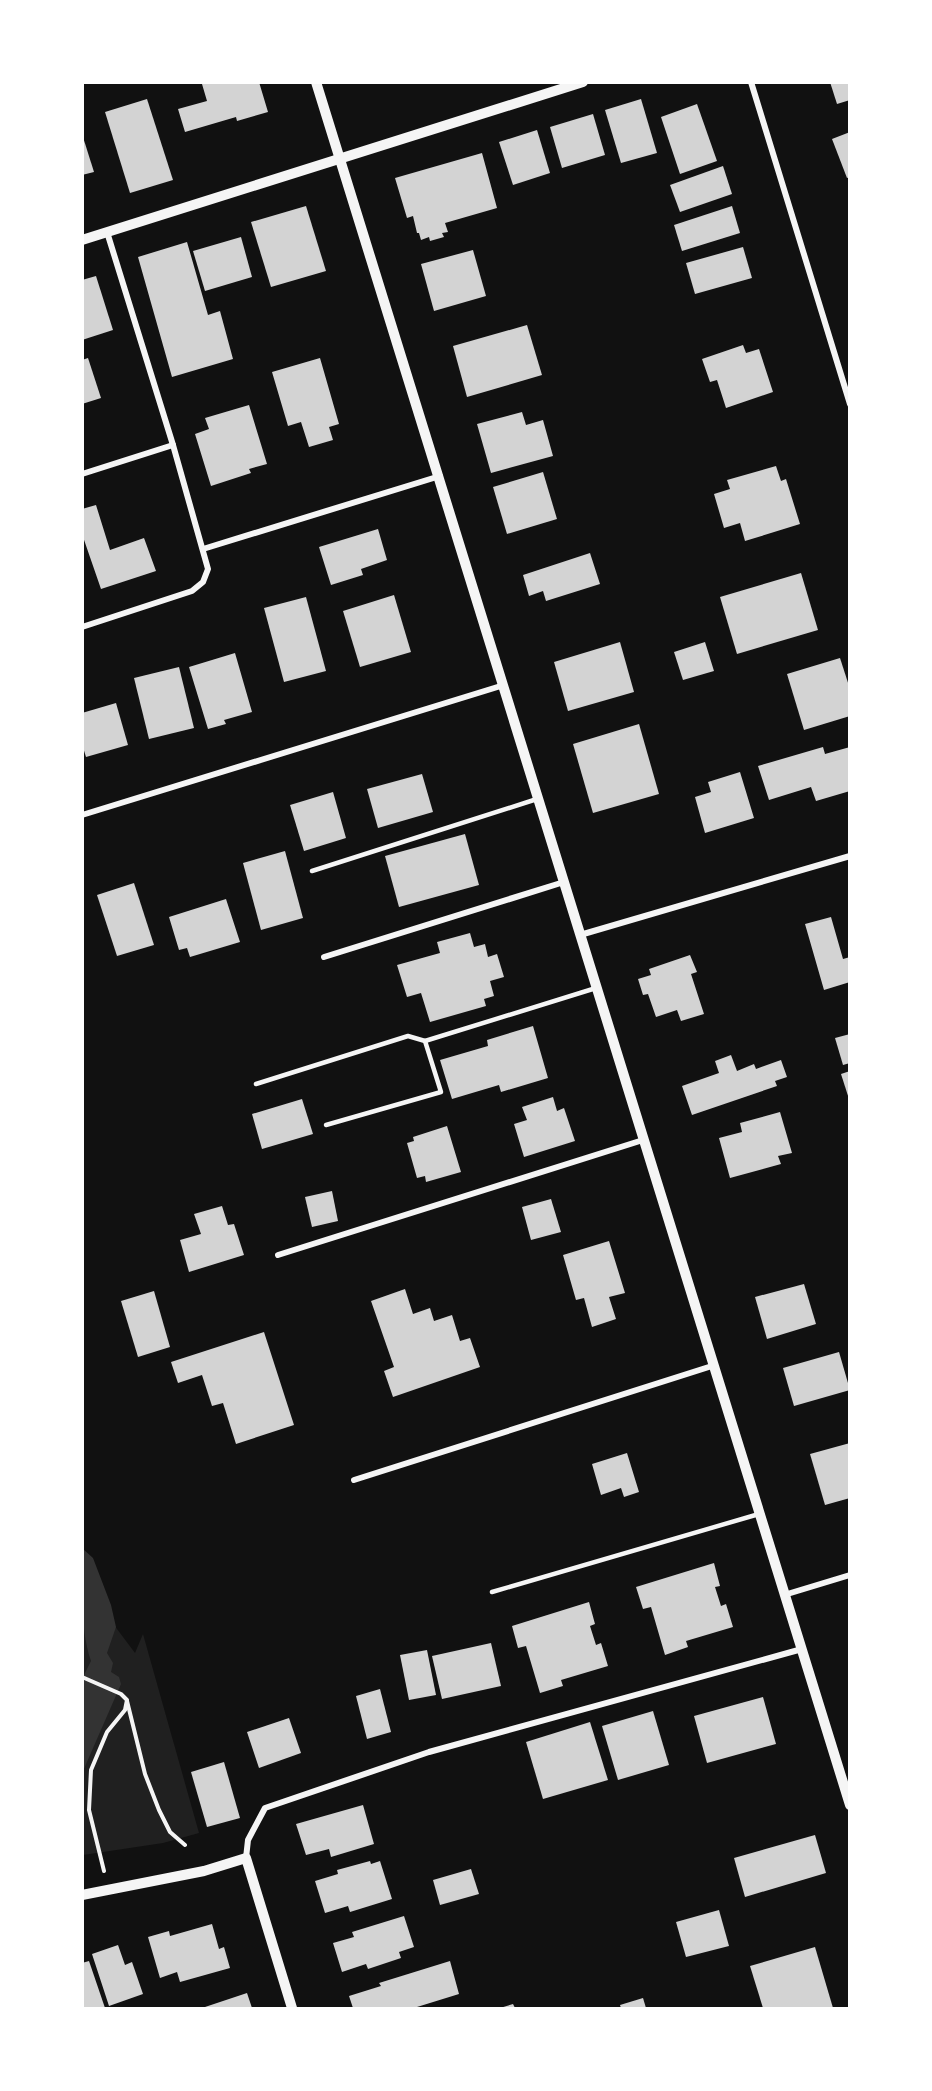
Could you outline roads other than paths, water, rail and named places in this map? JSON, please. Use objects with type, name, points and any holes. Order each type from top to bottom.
[{"type":"street","points":[[316,82],[440,476],[537,799],[849,1805]]},
{"type":"street","points":[[82,240],[583,82]]},
{"type":"street","points":[[751,82],[849,404]]},
{"type":"street","points":[[82,627],[192,591],[203,582],[208,569],[107,232]]},
{"type":"street","points":[[82,474],[173,446]]},
{"type":"street","points":[[203,549],[440,476]]},
{"type":"street","points":[[82,816],[504,685]]},
{"type":"street","points":[[580,935],[849,856]]},
{"type":"street","points":[[324,957],[564,882]]},
{"type":"street","points":[[278,1256],[643,1140]]},
{"type":"street","points":[[354,1480],[712,1366]]},
{"type":"street","points":[[784,1594],[849,1575]]},
{"type":"street","points":[[291,2008],[246,1858],[248,1840],[265,1808],[429,1752],[802,1648]]},
{"type":"street","points":[[82,1894],[195,1873],[246,1858]]},
{"type":"lane","points":[[312,871],[537,799]]},
{"type":"lane","points":[[256,1084],[408,1036],[425,1041],[596,988]]},
{"type":"lane","points":[[326,1125],[441,1092],[425,1041]]},
{"type":"lane","points":[[492,1592],[759,1514]]}]
